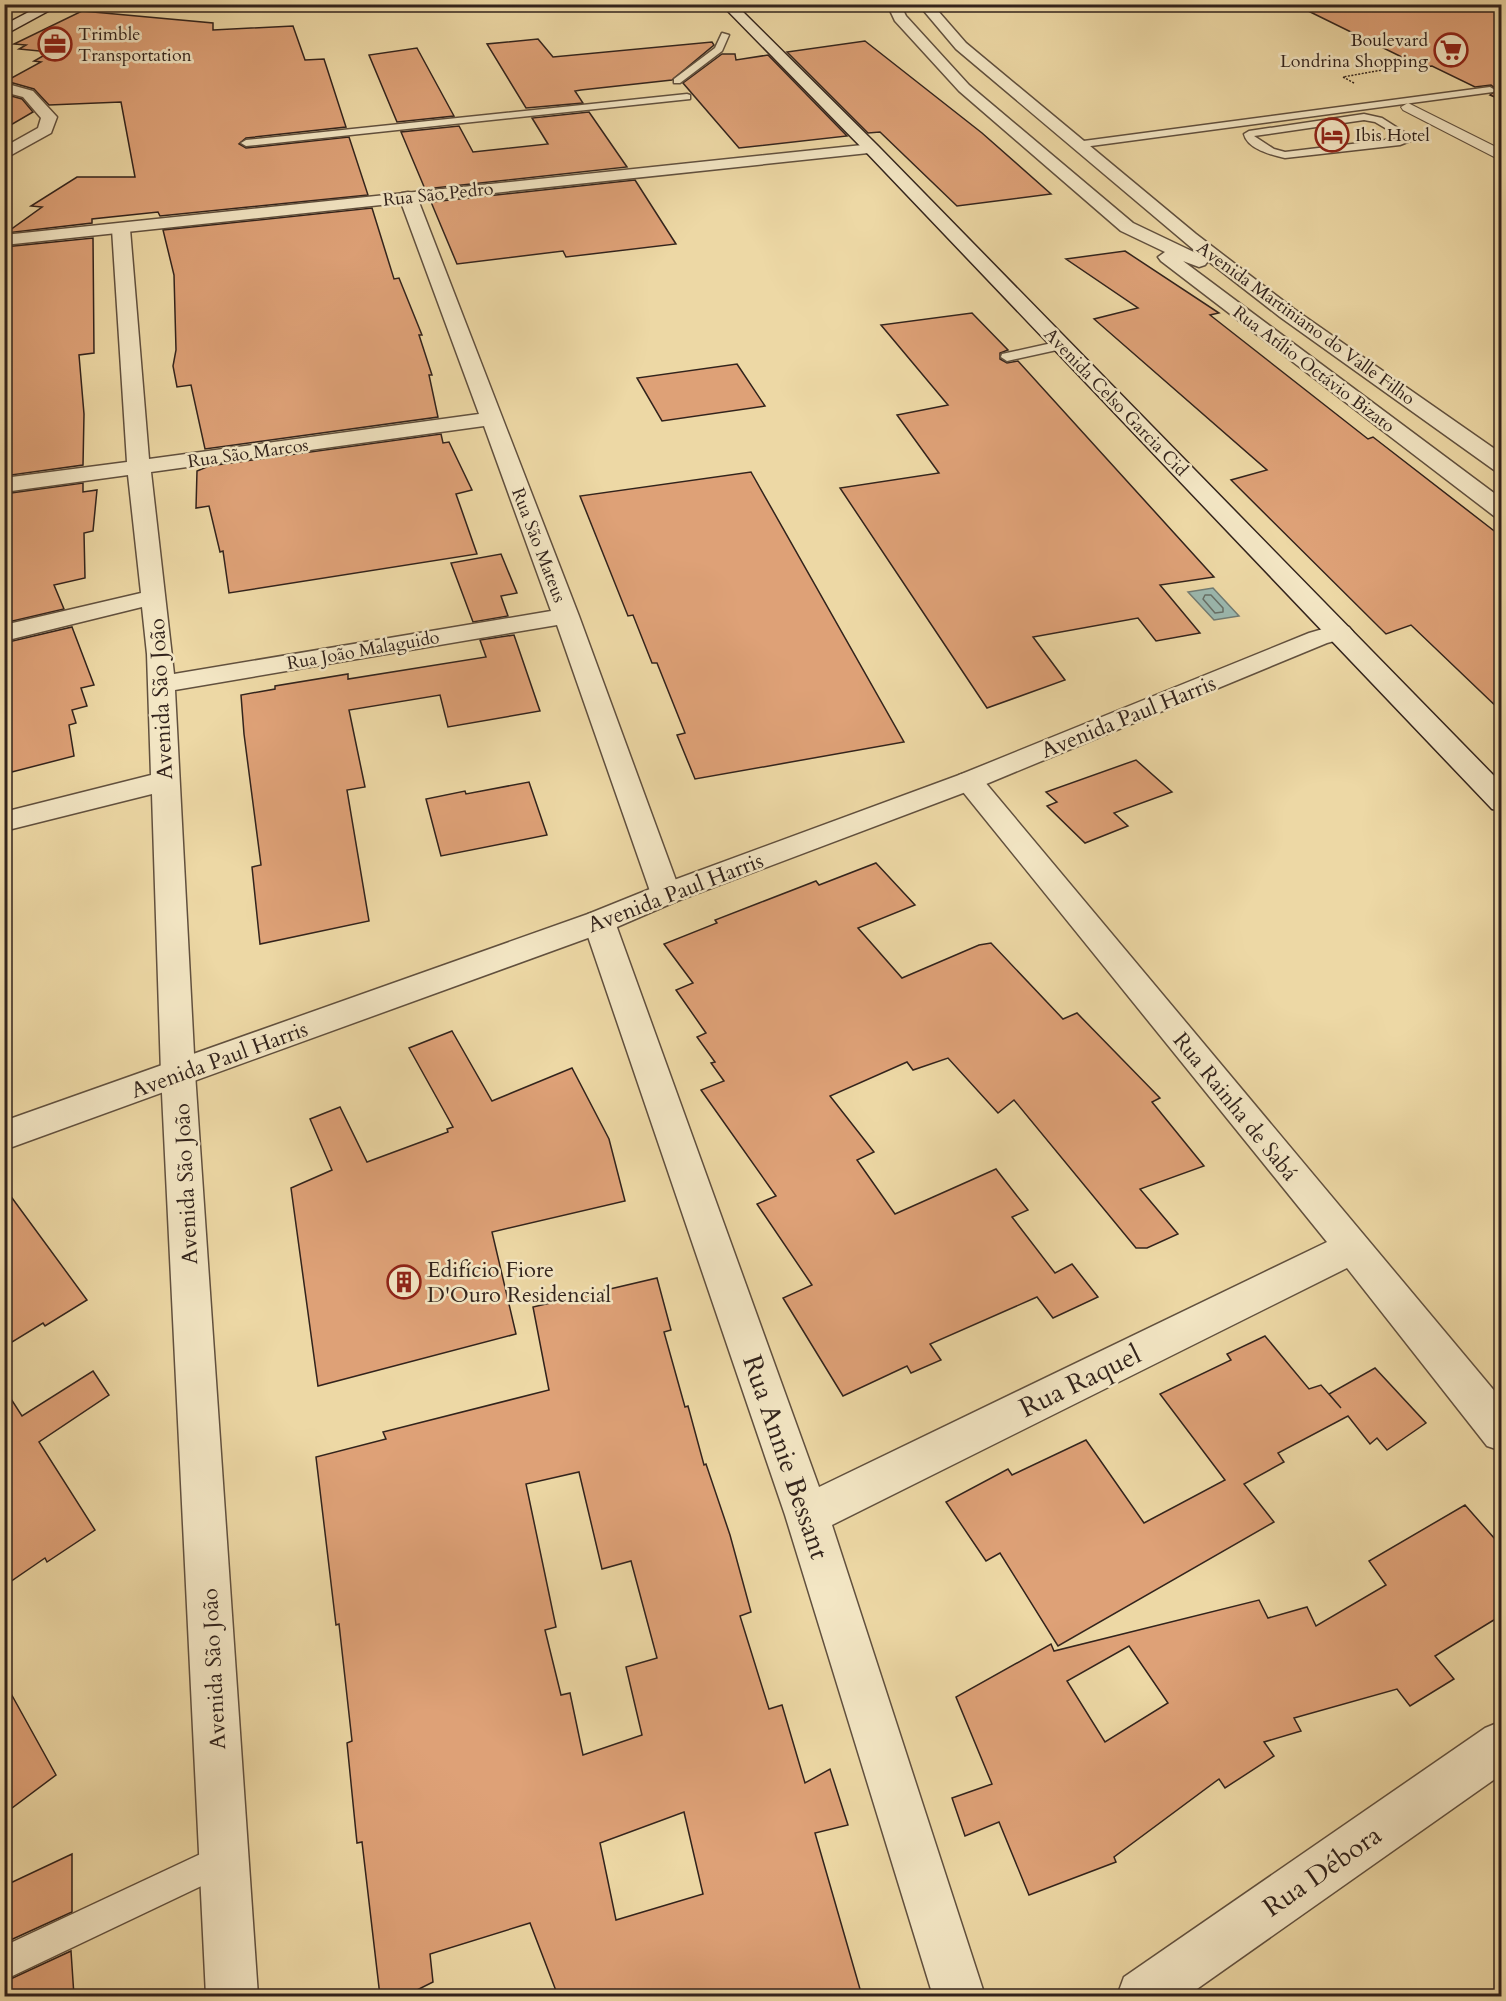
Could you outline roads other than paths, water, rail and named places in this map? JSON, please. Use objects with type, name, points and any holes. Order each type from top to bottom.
[{"type":"street","points":[[4,31],[55,4]]},
{"type":"street","name":"Avenida Celso Garcia Cid","points":[[727,4],[872,149],[1502,802]]},
{"type":"street","points":[[893,4],[900,18],[964,88],[1128,226],[1200,261],[1264,310],[1287,313]]},
{"type":"street","points":[[924,4],[961,46],[1076,145]]},
{"type":"street","points":[[4,87],[28,94],[49,117],[45,130],[4,154]]},
{"type":"street","points":[[1408,107],[1502,156]]},
{"type":"street","name":"Avenida Martiniano do Valle Filho","points":[[1076,145],[1287,313],[1502,465]]},
{"type":"street","name":"Rua São Pedro","points":[[4,240],[872,149]]},
{"type":"street","name":"Rua São Mateus","points":[[408,197],[566,616],[666,894]]},
{"type":"street","name":"Rua Atílio Octávio Bizato","points":[[1128,226],[1502,511]]},
{"type":"street","name":"Avenida São João","points":[[121,229],[139,468],[154,597],[160,684],[178,1073],[232,1996]]},
{"type":"street","name":"Rua São Marcos","points":[[4,485],[491,419]]},
{"type":"street","points":[[4,633],[154,597]]},
{"type":"street","name":"Rua João Malaguido","points":[[160,684],[566,616]]},
{"type":"street","name":"Avenida Paul Harris","points":[[4,1136],[599,922],[666,894],[969,781],[1318,638],[1340,632]]},
{"type":"street","points":[[4,822],[165,781]]},
{"type":"street","name":"Rua Rainha de Sabá","points":[[969,781],[1353,1247],[1502,1432]]},
{"type":"street","name":"Rua Annie Bessant","points":[[599,922],[807,1515],[959,1996]]},
{"type":"street","name":"Rua Raquel","points":[[807,1515],[1353,1247]]},
{"type":"street","name":"Rua Débora","points":[[1143,1996],[1502,1745]]},
{"type":"lane","points":[[677,81],[710,58],[719,48],[725,35]]},
{"type":"lane","points":[[1076,145],[1490,90]]},
{"type":"lane","points":[[246,142],[687,97]]},
{"type":"lane","points":[[1364,117],[1378,120],[1410,139],[1285,155],[1270,151],[1250,139],[1250,134],[1364,117]]},
{"type":"lane","points":[[1007,357],[1061,345]]},
{"type":"lane","points":[[4,1964],[224,1859]]},
{"type":"water","points":[[1213,588],[1239,616],[1214,620],[1188,592]]},
{"type":"place","name":"Trimble Transportation","points":[[55,44]]},
{"type":"place","name":"Boulevard Londrina Shopping","points":[[1451,50]]},
{"type":"place","name":"Ibis Hotel","points":[[1332,135]]},
{"type":"place","name":"Edifício Fiore D'Ouro Residencial","points":[[404,1282]]}]
